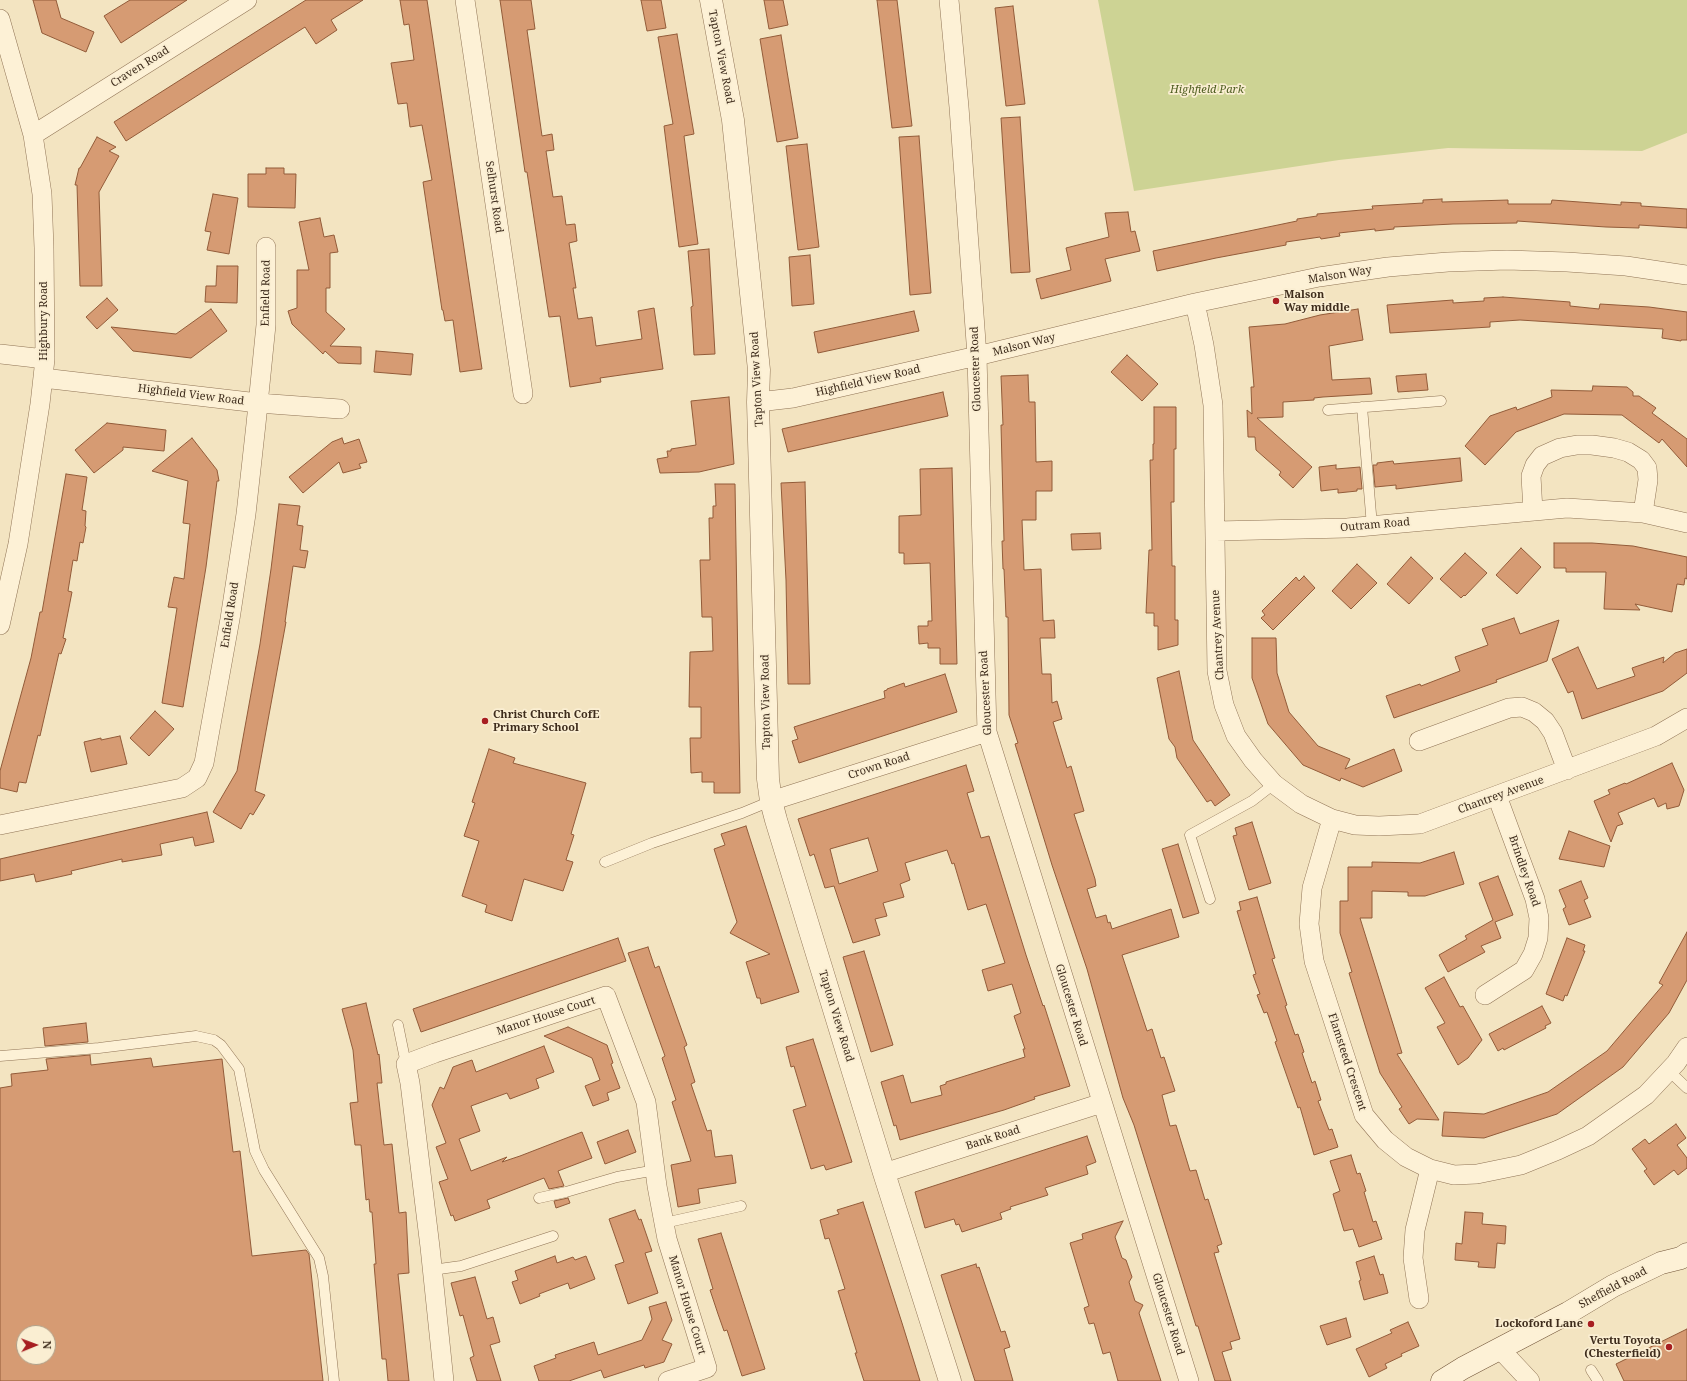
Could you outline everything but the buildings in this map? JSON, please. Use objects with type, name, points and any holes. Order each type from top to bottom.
[{"type":"street","name":"Craven Road","points":[[33,135],[247,0]]},
{"type":"street","name":"Selhurst Road","points":[[464,0],[523,394]]},
{"type":"street","name":"Tapton View Road","points":[[711,0],[733,120],[759,370],[758,402],[768,779],[771,801],[884,1173],[950,1381]]},
{"type":"street","name":"Gloucester Road","points":[[949,0],[960,107],[977,356],[987,732],[1189,1381]]},
{"type":"street","name":"Highbury Road","points":[[0,19],[33,135],[42,194],[44,248],[44,359],[40,404],[18,544],[0,625]]},
{"type":"street","name":"Enfield Road","points":[[0,825],[182,788],[197,778],[204,763],[230,619],[246,514],[266,324],[266,247]]},
{"type":"street","name":"Malson Way","points":[[977,356],[1195,303],[1319,277],[1388,267],[1448,262],[1507,260],[1626,266],[1687,275]]},
{"type":"street","name":"Chantrey Avenue","points":[[1195,303],[1204,345],[1213,405],[1217,671],[1224,705],[1236,736],[1253,760],[1274,784],[1301,804],[1332,819],[1355,825],[1379,826],[1420,824],[1656,736],[1687,718]]},
{"type":"street","points":[[0,354],[44,359]]},
{"type":"street","name":"Highfield View Road","points":[[758,402],[793,398],[977,356]]},
{"type":"street","name":"Highfield View Road","points":[[43,378],[258,403],[340,409]]},
{"type":"street","points":[[1533,511],[1531,476],[1535,464],[1542,456],[1560,448],[1577,445],[1614,448],[1628,452],[1641,460],[1647,468],[1648,480],[1643,513]]},
{"type":"street","name":"Outram Road","points":[[1216,531],[1300,530],[1372,526],[1567,508],[1643,513],[1687,523]]},
{"type":"street","points":[[1419,741],[1509,708],[1522,707],[1534,712],[1545,721],[1553,733],[1567,770]]},
{"type":"street","name":"Crown Road","points":[[771,801],[987,732]]},
{"type":"street","name":"Brindley Road","points":[[1485,995],[1524,970],[1533,954],[1538,938],[1539,918],[1535,899],[1497,796]]},
{"type":"street","name":"Flamsteed Crescent","points":[[1332,819],[1312,888],[1309,924],[1314,961],[1364,1114],[1385,1140],[1406,1157],[1430,1169],[1454,1175],[1477,1174],[1521,1165],[1588,1136],[1646,1095],[1669,1071],[1687,1047]]},
{"type":"street","name":"Manor House Court","points":[[406,1064],[606,996],[646,1102],[667,1239],[707,1368],[668,1381]]},
{"type":"street","points":[[406,1064],[410,1083],[444,1381]]},
{"type":"street","name":"Bank Road","points":[[884,1173],[1102,1103]]},
{"type":"street","points":[[1419,1300],[1413,1258],[1415,1230],[1430,1169]]},
{"type":"street","name":"Sheffield Road","points":[[1442,1381],[1614,1286],[1661,1263],[1685,1257]]},
{"type":"street","points":[[1500,1349],[1530,1381]]},
{"type":"lane","points":[[1328,410],[1441,401]]},
{"type":"lane","points":[[1362,408],[1372,526]]},
{"type":"lane","points":[[1210,899],[1190,835],[1252,801],[1274,784]]},
{"type":"lane","points":[[604,862],[652,843],[742,813],[771,801]]},
{"type":"lane","points":[[398,1025],[406,1064]]},
{"type":"lane","points":[[0,1056],[99,1048],[196,1036],[214,1040],[221,1045],[239,1069],[255,1151],[264,1170],[319,1258],[323,1276],[334,1381]]},
{"type":"lane","points":[[1669,1071],[1687,1088]]},
{"type":"lane","points":[[539,1198],[566,1192],[617,1177],[656,1170]]},
{"type":"lane","points":[[664,1223],[742,1206]]},
{"type":"lane","points":[[432,1270],[461,1266],[552,1236]]},
{"type":"lane","points":[[1591,1370],[1598,1381]]},
{"type":"green space","name":"Highfield Park","points":[[1098,0],[1687,0],[1687,133],[1642,151],[1448,148],[1339,160],[1134,191]]},
{"type":"place","name":"Malson Way middle","points":[[1276,301]]},
{"type":"place","name":"Christ Church CofE Primary School","points":[[485,721]]},
{"type":"place","name":"Lockoford Lane","points":[[1591,1324]]},
{"type":"place","name":"Vertu Toyota (Chesterfield)","points":[[1669,1347]]}]
